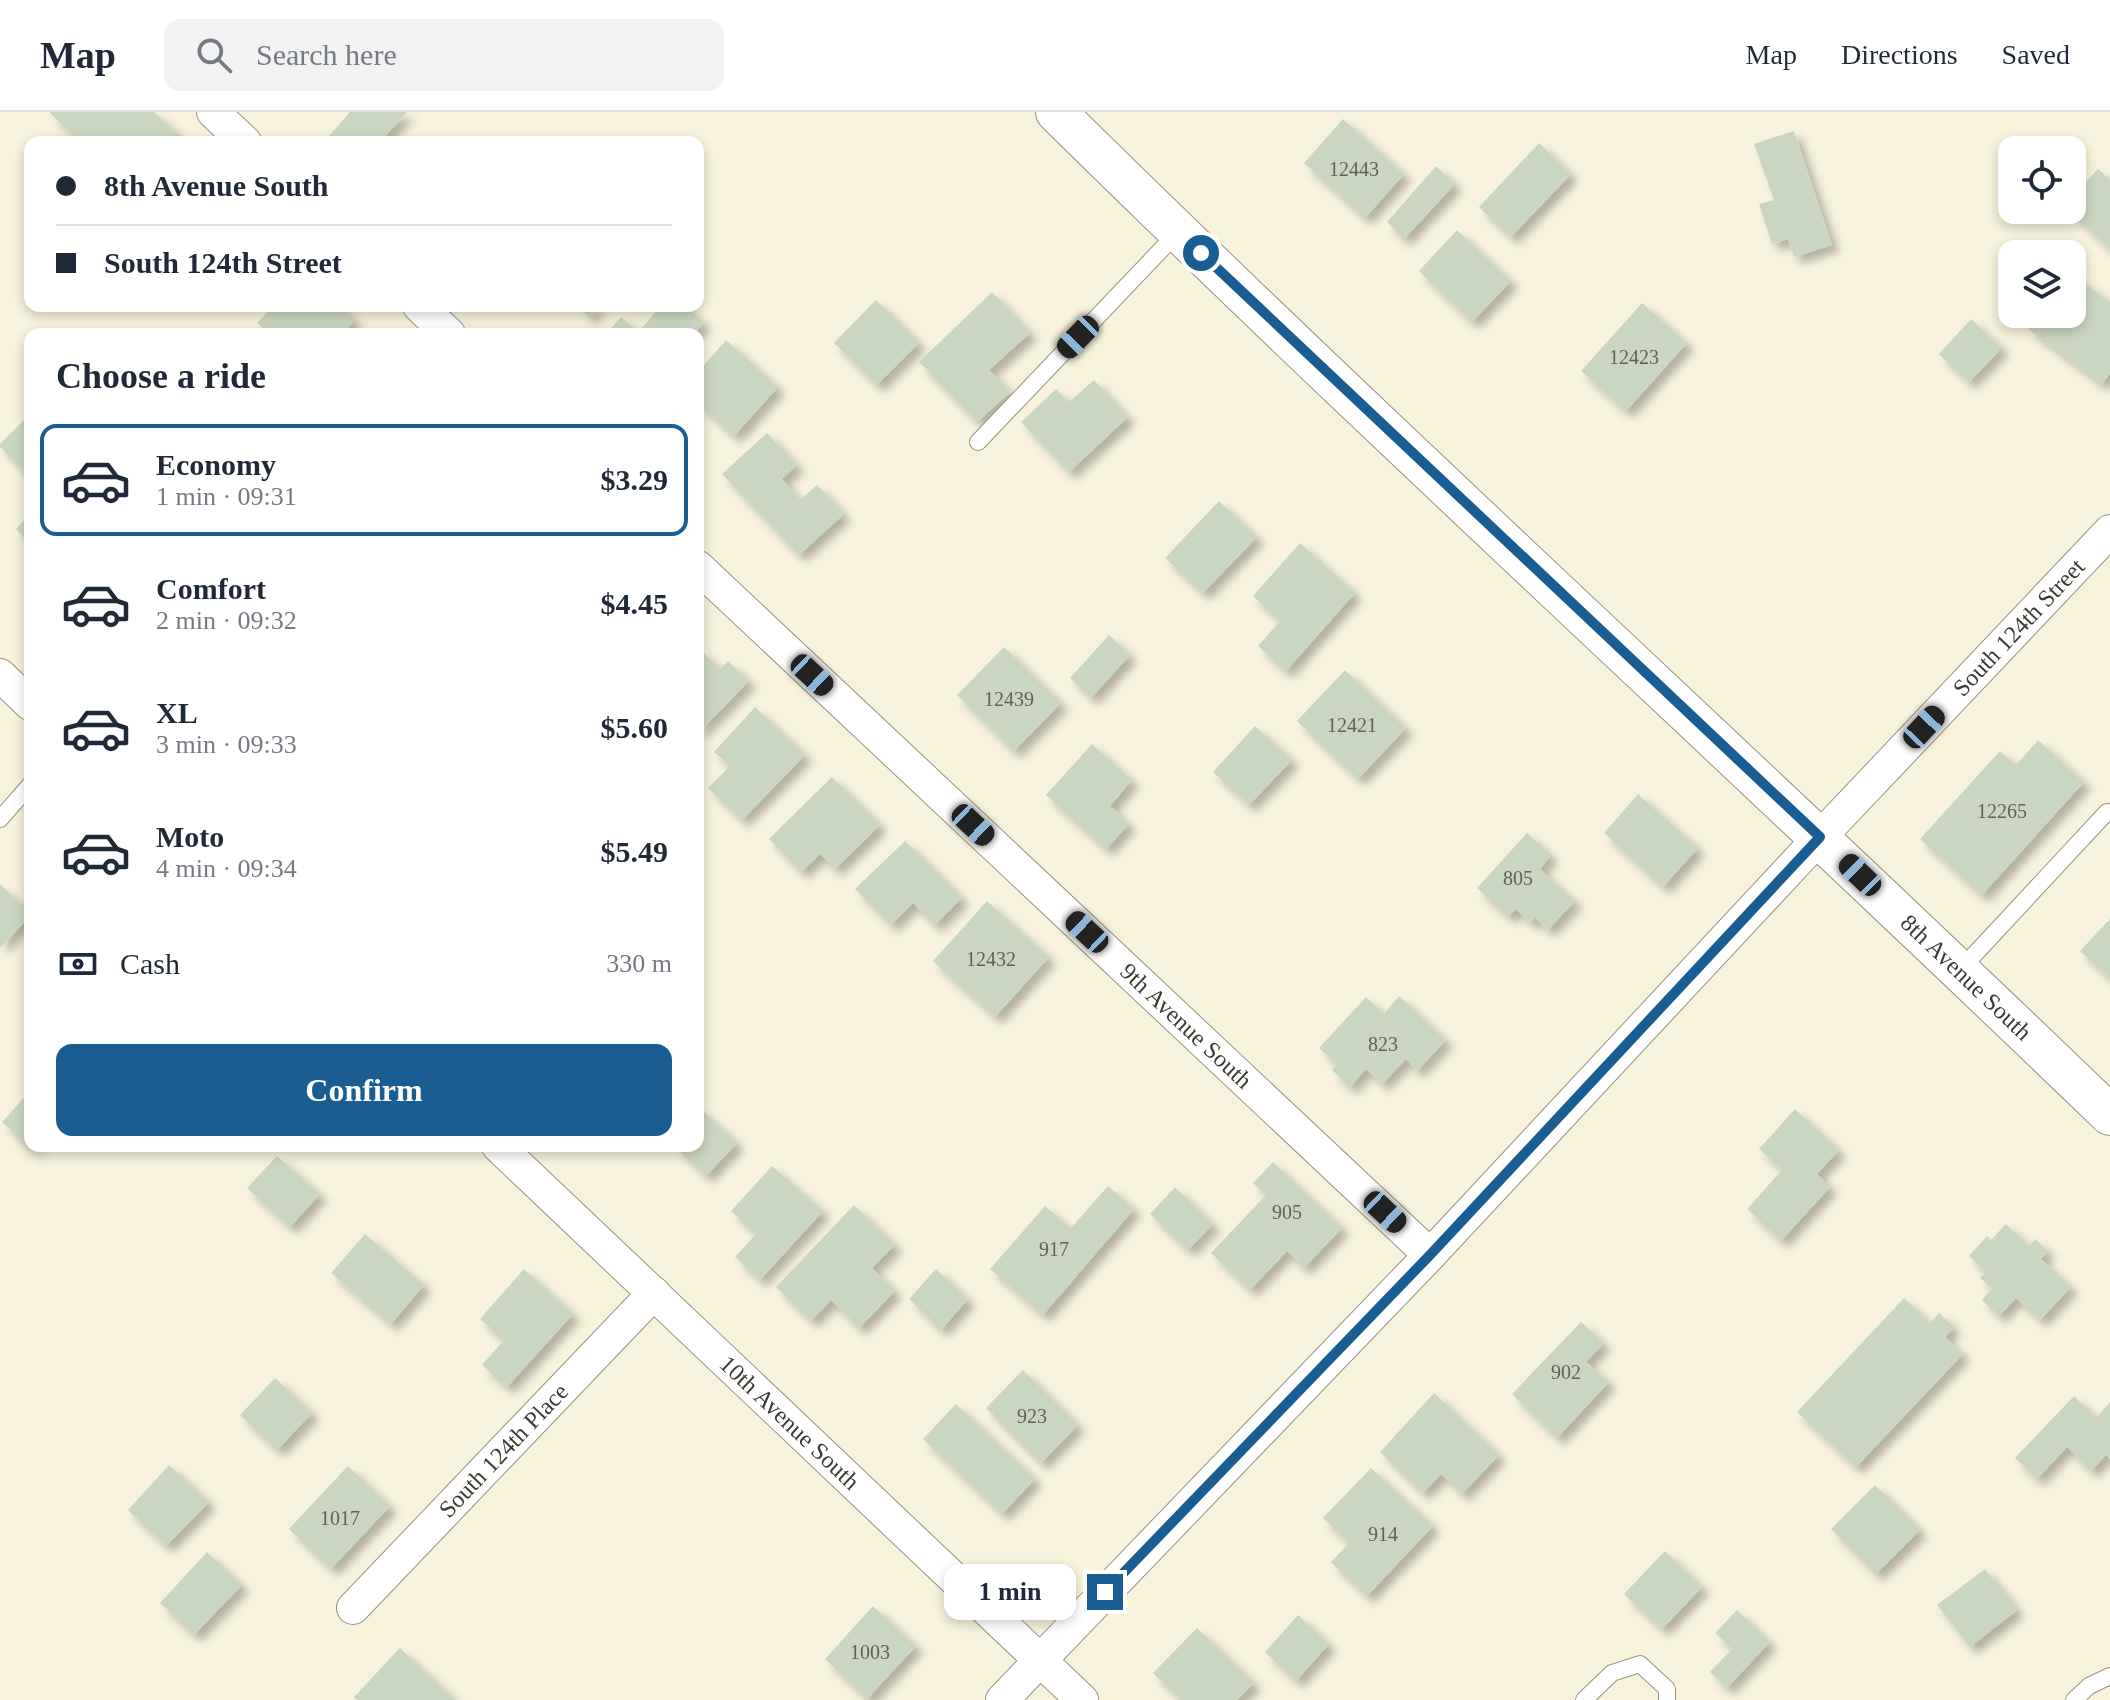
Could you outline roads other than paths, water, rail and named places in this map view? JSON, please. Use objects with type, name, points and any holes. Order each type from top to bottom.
[{"type":"street","points":[[213,112],[239,136]]},
{"type":"street","name":"8th Avenue South","points":[[1056,112],[1178,232],[2110,1115]]},
{"type":"street","points":[[425,312],[443,328]]},
{"type":"street","name":"South 124th Street","points":[[1002,1700],[1430,1255],[2110,531]]},
{"type":"street","name":"9th Avenue South","points":[[704,573],[1430,1255]]},
{"type":"street","points":[[0,675],[24,698]]},
{"type":"street","name":"10th Avenue South","points":[[504,1152],[1082,1700]]},
{"type":"street","name":"South 124th Place","points":[[353,1608],[654,1293]]},
{"type":"lane","points":[[978,442],[1178,232]]},
{"type":"lane","points":[[0,819],[24,792]]},
{"type":"lane","points":[[1960,970],[2107,812]]},
{"type":"lane","points":[[1584,1700],[1612,1673],[1640,1664],[1667,1689],[1667,1700]]},
{"type":"lane","points":[[2074,1700],[2089,1686],[2110,1676]]}]
